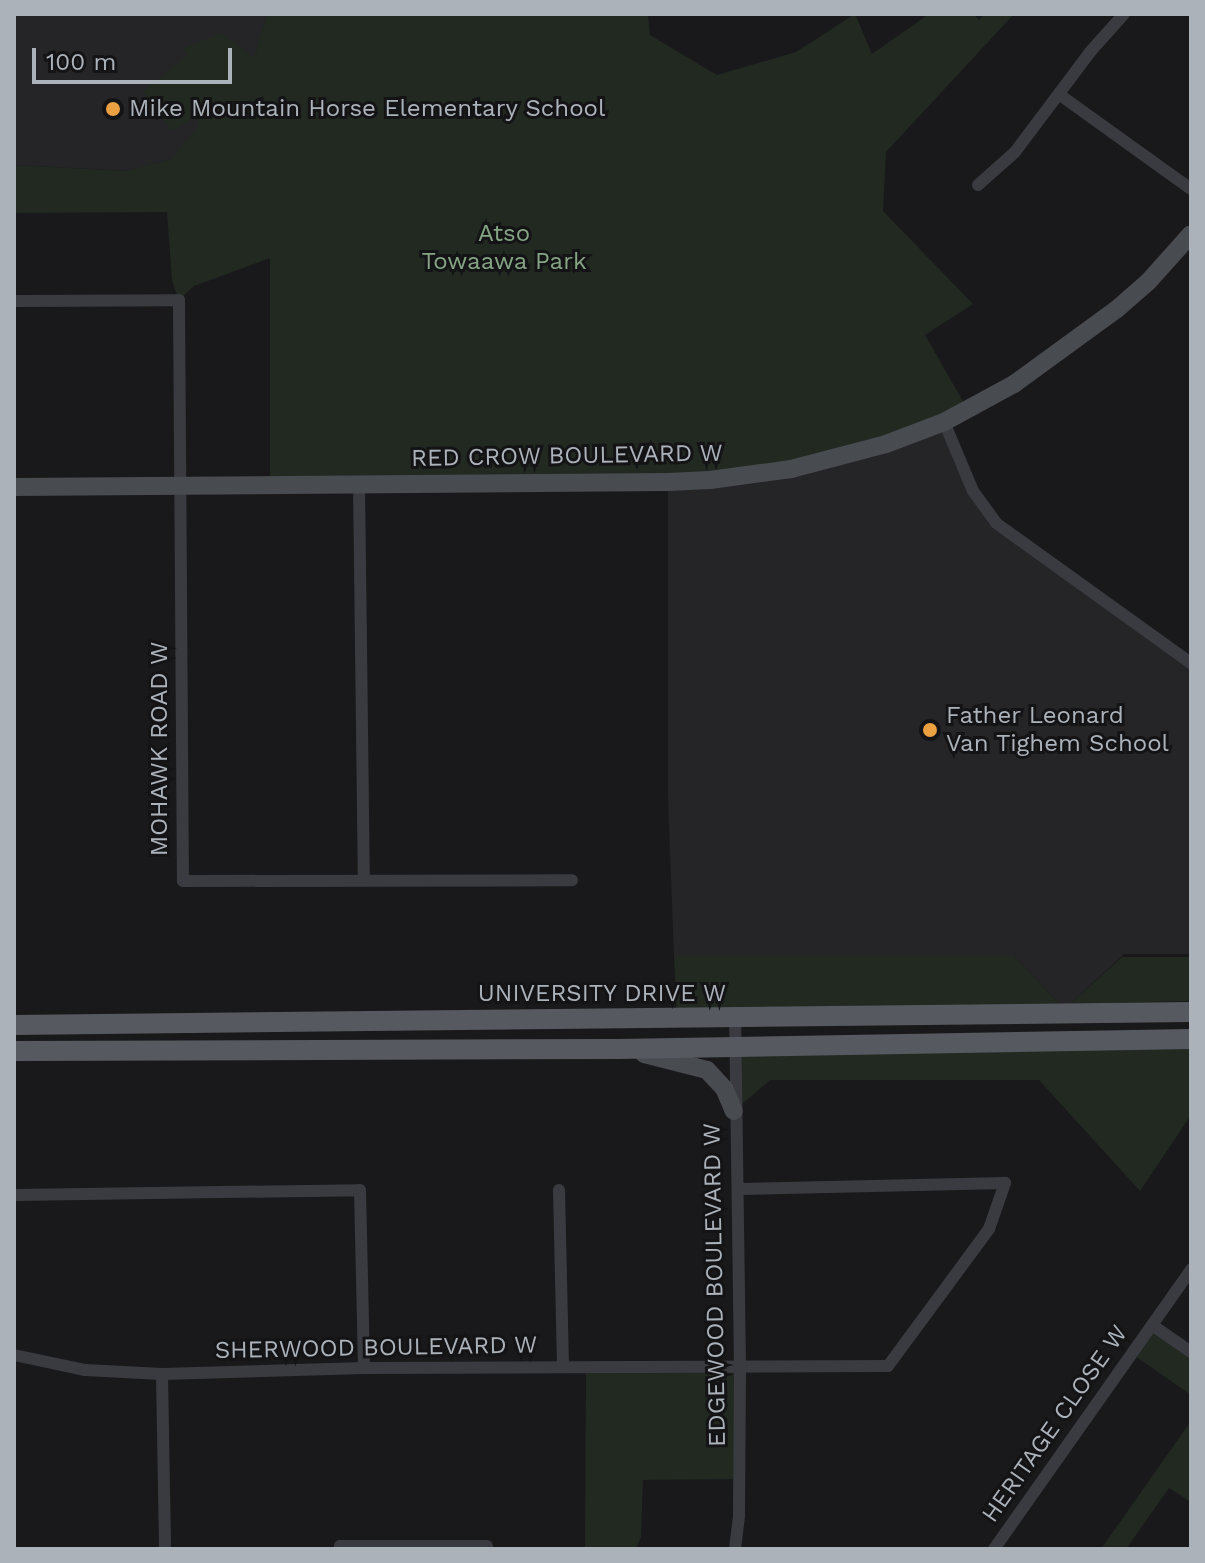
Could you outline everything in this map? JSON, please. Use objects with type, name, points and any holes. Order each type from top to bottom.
[{"type":"main road","name":"UNIVERSITY DRIVE W","points":[[14,1025],[1191,1012]]},
{"type":"main road","points":[[14,1051],[618,1049],[1191,1039]]},
{"type":"street","points":[[978,185],[1015,152],[1090,52],[1124,14]]},
{"type":"street","points":[[1060,95],[1191,189]]},
{"type":"street","name":"RED CROW BOULEVARD W","points":[[14,487],[710,480],[842,457],[944,422],[1014,384],[1079,339],[1148,282],[1191,234]]},
{"type":"street","points":[[14,301],[179,300],[180,483]]},
{"type":"street","points":[[944,422],[973,491],[1002,529],[1191,663]]},
{"type":"street","name":"MOHAWK ROAD W","points":[[180,483],[183,881],[364,878],[572,880]]},
{"type":"street","points":[[359,483],[364,878]]},
{"type":"street","name":"EDGEWOOD BOULEVARD W","points":[[735,1019],[734,1111],[740,1189],[739,1515],[735,1549]]},
{"type":"street","points":[[618,1049],[678,1060],[707,1070],[724,1088],[734,1111]]},
{"type":"street","name":"SHERWOOD BOULEVARD W","points":[[14,1355],[85,1370],[162,1374],[364,1368],[888,1366],[989,1229],[1005,1183],[740,1189]]},
{"type":"street","points":[[14,1195],[360,1190],[364,1368]]},
{"type":"street","points":[[559,1190],[563,1367]]},
{"type":"street","name":"HERITAGE CLOSE W","points":[[994,1549],[1191,1270]]},
{"type":"street","name":"HERITAGE CLOSE W","points":[[1152,1325],[1191,1352]]},
{"type":"street","points":[[162,1374],[165,1549]]},
{"type":"street","points":[[340,1549],[340,1546],[487,1546]]},
{"type":"shaded area","name":"Mike Mountain Horse Elementary School","points":[[14,14],[267,14],[254,59],[172,159],[127,171],[14,165]]},
{"type":"shaded area","name":"Father Leonard Van Tighem School","points":[[944,422],[986,511],[1191,663],[1191,954],[1124,954],[1070,1004],[1060,1004],[1014,956],[674,956],[668,797],[668,482]]},
{"type":"green space","name":"Atso Towaawa Park","points":[[267,14],[648,14],[650,35],[717,75],[796,52],[855,14],[872,54],[929,14],[974,14],[979,20],[985,14],[1014,14],[886,152],[883,211],[973,304],[925,335],[968,410],[944,422],[746,476],[270,483],[270,258],[194,286],[179,300],[172,281],[167,212],[14,213],[14,165],[126,171],[171,159],[199,125],[195,118],[172,131],[143,92],[187,55],[183,48],[222,33],[254,58]]},
{"type":"green space","points":[[674,956],[1014,956],[1060,1004],[677,1019]]},
{"type":"green space","points":[[1122,957],[1191,957],[1191,1001],[1070,1004]]},
{"type":"green space","points":[[1191,1039],[1191,1115],[1140,1191],[1039,1080],[770,1080],[734,1111],[735,1047]]},
{"type":"green space","points":[[1152,1325],[1191,1352],[1191,1395],[1132,1354]]},
{"type":"green space","points":[[586,1367],[740,1367],[740,1479],[643,1480],[641,1537],[636,1549],[585,1549]]},
{"type":"green space","points":[[1191,1421],[1191,1502],[1169,1488],[1126,1549],[1101,1549]]},
{"type":"place","name":"Mike Mountain Horse Elementary School","points":[[113,109]]},
{"type":"place","name":"Father Leonard Van Tighem School","points":[[930,730]]}]
